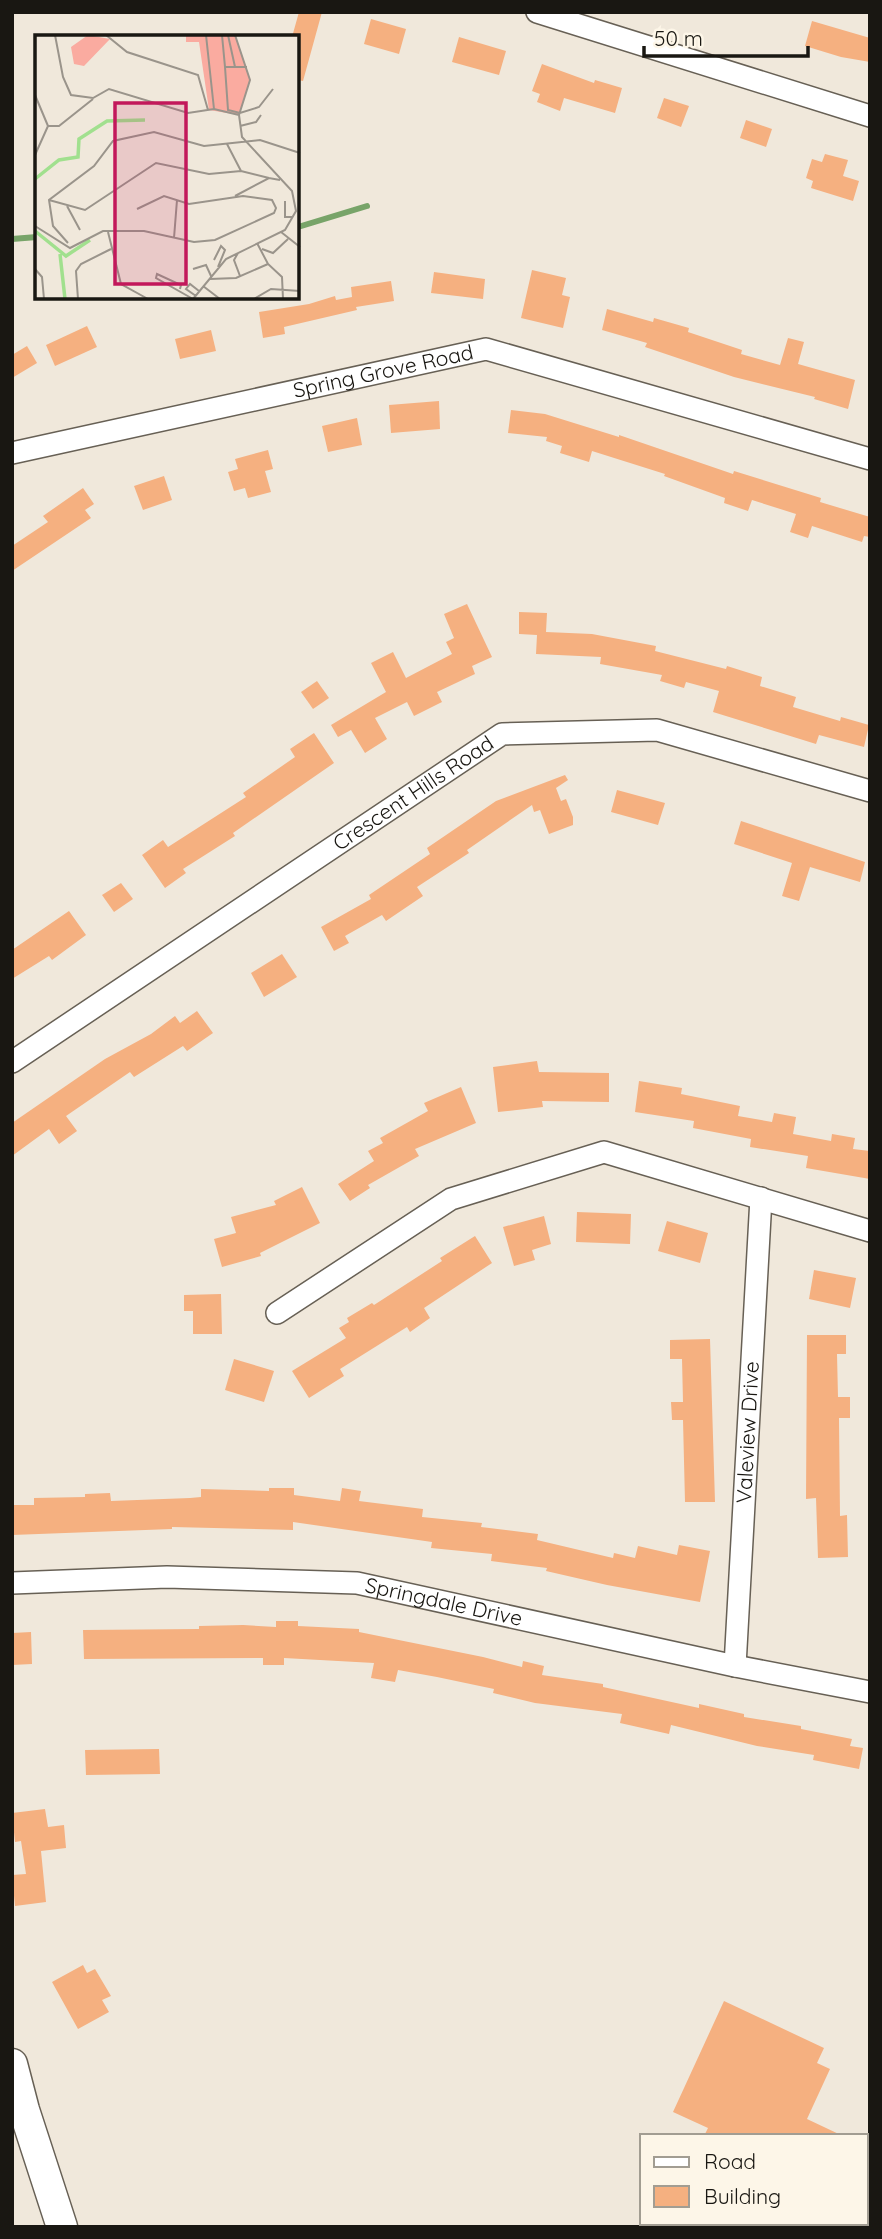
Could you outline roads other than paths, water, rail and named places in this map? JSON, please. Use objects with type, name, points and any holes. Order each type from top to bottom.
[{"type":"street","points":[[537,12],[870,116]]},
{"type":"street","name":"Spring Grove Road","points":[[12,453],[486,349],[870,459]]},
{"type":"street","name":"Crescent Hills Road","points":[[12,1062],[502,734],[657,730],[870,791]]},
{"type":"street","points":[[277,1313],[451,1199],[604,1152],[870,1231]]},
{"type":"street","name":"Valeview Drive","points":[[736,1666],[761,1198]]},
{"type":"street","name":"Springdale Drive","points":[[12,1583],[167,1577],[357,1583],[736,1666],[870,1692]]},
{"type":"street","points":[[12,2064],[18,2112],[61,2227]]},
{"type":"waterway","points":[[299,227],[367,206]]},
{"type":"waterway","points":[[12,239],[35,237]]}]
